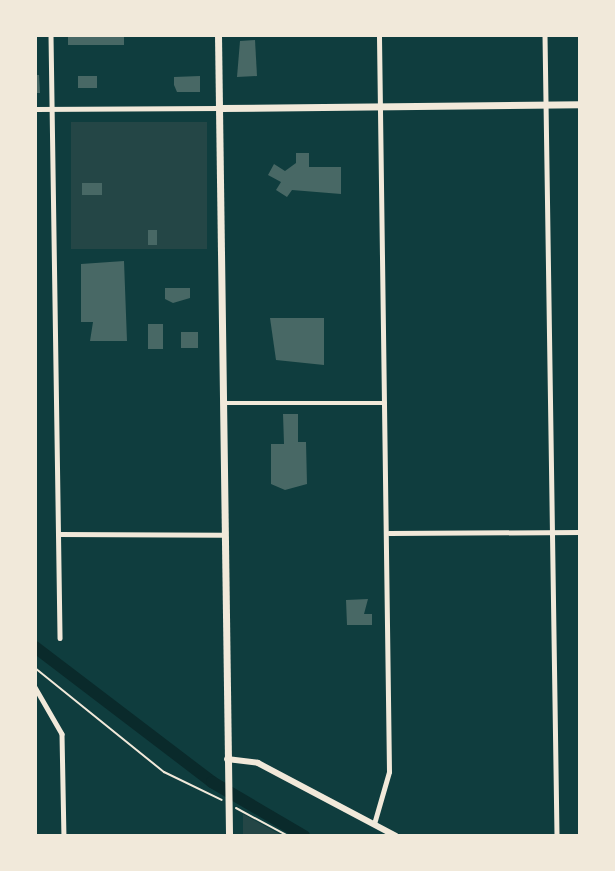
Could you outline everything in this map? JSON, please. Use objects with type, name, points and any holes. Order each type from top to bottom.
[{"type":"main road","points":[[218,35],[229,836]]},
{"type":"main road","points":[[220,108],[580,104]]},
{"type":"main road","points":[[227,759],[258,763],[396,836]]},
{"type":"street","points":[[51,35],[60,638]]},
{"type":"street","points":[[374,824],[389,772],[388,533],[379,35]]},
{"type":"street","points":[[545,35],[557,836]]},
{"type":"street","points":[[35,109],[220,108]]},
{"type":"street","points":[[224,403],[385,403]]},
{"type":"street","points":[[388,533],[580,532]]},
{"type":"street","points":[[59,534],[225,535]]},
{"type":"street","points":[[35,687],[62,734],[64,836]]},
{"type":"path","points":[[35,668],[164,772],[288,836]]},
{"type":"shaded area","points":[[71,122],[207,122],[207,249],[71,249]]},
{"type":"shaded area","points":[[243,814],[283,836],[243,836]]},
{"type":"building","points":[[68,35],[124,35],[124,45],[68,45]]},
{"type":"building","points":[[255,40],[257,76],[237,77],[240,41]]},
{"type":"building","points":[[35,75],[39,75],[40,93],[35,93]]},
{"type":"building","points":[[78,76],[97,76],[97,88],[78,88]]},
{"type":"building","points":[[200,76],[200,92],[177,92],[174,77]]},
{"type":"building","points":[[296,153],[309,153],[309,167],[341,167],[341,194],[292,190],[287,197],[276,190],[281,182],[268,175],[274,164],[285,171],[296,163]]},
{"type":"building","points":[[82,183],[102,183],[102,195],[82,195]]},
{"type":"building","points":[[148,230],[157,230],[157,245],[148,245]]},
{"type":"building","points":[[124,261],[127,341],[90,341],[93,322],[81,322],[81,264]]},
{"type":"building","points":[[165,288],[190,288],[190,298],[173,303],[165,299]]},
{"type":"building","points":[[270,318],[324,318],[324,365],[276,360]]},
{"type":"building","points":[[148,324],[163,324],[163,349],[148,349]]},
{"type":"building","points":[[181,332],[198,332],[198,348],[181,348]]},
{"type":"building","points":[[283,414],[298,414],[298,442],[306,442],[307,484],[285,490],[271,484],[271,444],[284,444]]},
{"type":"building","points":[[368,599],[364,614],[372,614],[372,625],[347,625],[346,600]]},
{"type":"waterway","points":[[35,647],[212,782],[304,836]]}]
